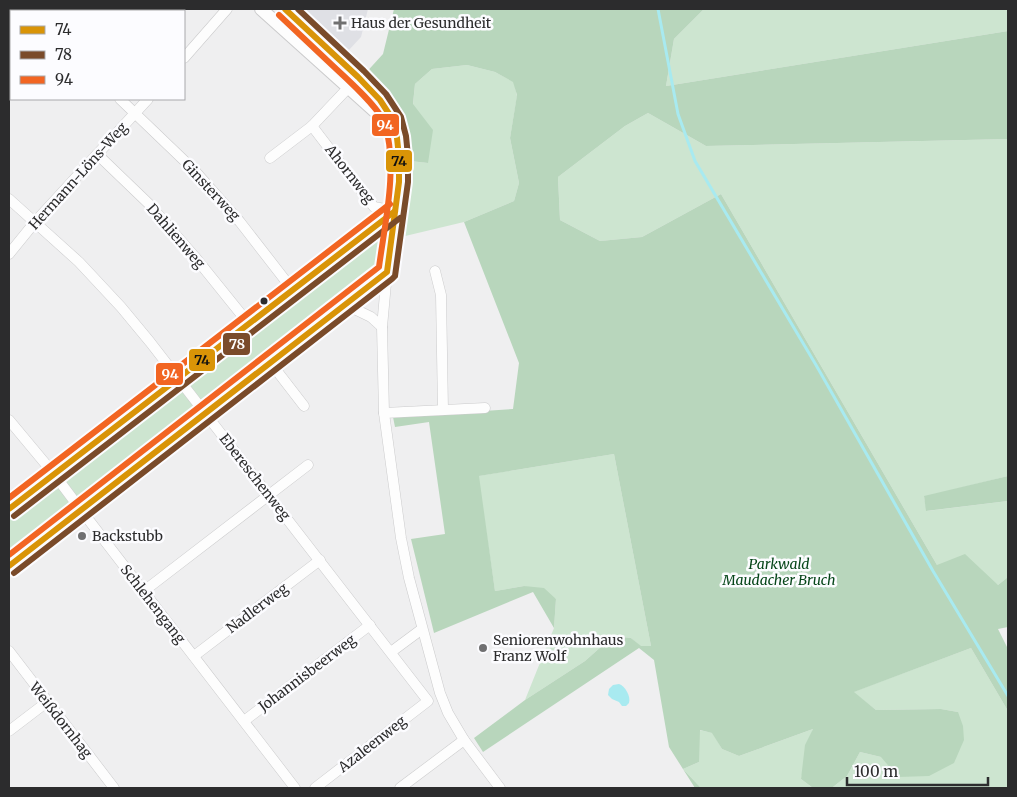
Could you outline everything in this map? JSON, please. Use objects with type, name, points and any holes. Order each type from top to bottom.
[{"type":"street","points":[[185,57],[227,9]]},
{"type":"street","points":[[261,9],[380,115],[387,124],[394,128]]},
{"type":"street","points":[[285,9],[358,77],[380,100],[393,120],[399,158],[399,182],[387,272],[382,328],[384,413],[401,538],[422,630],[440,693],[448,713],[464,740],[500,788]]},
{"type":"street","points":[[270,158],[312,126],[358,77]]},
{"type":"street","name":"Ginsterweg","points":[[121,100],[194,170],[240,222],[292,289]]},
{"type":"street","name":"Hermann-Löns-Weg","points":[[9,254],[35,222],[147,100]]},
{"type":"street","name":"Ahornweg","points":[[312,126],[374,207],[395,211]]},
{"type":"street","name":"Dahlienweg","points":[[97,154],[149,204],[196,257],[249,324]]},
{"type":"street","name":"Ebereschenweg","points":[[9,199],[79,262],[121,307],[179,378],[428,701]]},
{"type":"street","points":[[9,509],[395,211]]},
{"type":"street","points":[[435,271],[441,295],[443,410]]},
{"type":"street","points":[[9,566],[387,272]]},
{"type":"street","points":[[344,304],[371,316],[382,328]]},
{"type":"street","points":[[270,362],[304,406]]},
{"type":"street","points":[[384,413],[485,408]]},
{"type":"street","name":"Schlehengang","points":[[9,420],[54,474],[295,788]]},
{"type":"street","points":[[144,591],[308,465]]},
{"type":"street","name":"Nadlerweg","points":[[194,656],[320,560]]},
{"type":"street","name":"Johannisbeerweg","points":[[244,721],[370,625]]},
{"type":"street","points":[[391,652],[422,630]]},
{"type":"street","name":"Weißdornhag","points":[[9,652],[114,788]]},
{"type":"street","name":"Azaleenweg","points":[[315,788],[428,701]]},
{"type":"street","points":[[9,731],[47,702]]},
{"type":"street","points":[[400,788],[464,740]]},
{"type":"shaded area","name":"Haus der Gesundheit","points":[[299,9],[368,9],[361,37],[347,52]]},
{"type":"green space","name":"Parkwald Maudacher Bruch","points":[[394,9],[704,9],[674,39],[666,86],[1008,31],[1008,139],[706,146],[648,113],[625,126],[558,177],[560,220],[600,241],[642,237],[721,194],[937,565],[965,554],[998,585],[1008,577],[1008,627],[998,629],[1008,649],[1008,711],[971,648],[854,692],[876,710],[941,709],[958,712],[963,726],[964,740],[954,763],[929,776],[898,777],[881,757],[860,752],[847,776],[833,787],[813,788],[801,779],[805,745],[813,729],[739,756],[722,749],[712,733],[700,730],[699,762],[683,769],[701,788],[695,788],[669,747],[654,660],[639,648],[483,752],[474,738],[525,700],[585,661],[603,645],[622,637],[631,638],[641,646],[651,646],[614,454],[479,476],[495,591],[524,586],[544,588],[556,599],[554,628],[533,592],[434,633],[411,539],[445,534],[429,422],[395,427],[393,417],[513,409],[519,363],[464,222],[514,201],[519,183],[510,138],[517,95],[513,82],[495,72],[467,65],[432,69],[415,84],[413,104],[433,130],[428,163],[410,161],[401,122],[389,100],[362,77],[383,54]]},
{"type":"green space","points":[[704,9],[1008,9],[1008,31],[666,86],[674,39]]},
{"type":"green space","points":[[467,65],[495,72],[514,82],[517,96],[510,138],[519,183],[514,201],[464,222],[401,237],[410,161],[428,163],[413,105],[415,84],[432,69]]},
{"type":"green space","points":[[648,113],[706,146],[1008,139],[1008,476],[924,497],[927,511],[1008,501],[1008,577],[998,585],[937,565],[721,194],[642,237],[600,241],[560,220],[558,177],[625,126]]},
{"type":"green space","points":[[395,211],[387,272],[9,566],[9,509]]},
{"type":"green space","points":[[614,454],[651,646],[640,646],[631,638],[622,637],[603,645],[585,661],[525,700],[554,628],[556,599],[524,586],[495,591],[478,476]]},
{"type":"green space","points":[[1008,476],[1008,501],[926,511],[924,496]]},
{"type":"green space","points":[[971,648],[1008,711],[1008,788],[821,788],[833,787],[847,776],[860,752],[881,757],[958,712],[941,709],[876,710],[853,692]]},
{"type":"green space","points":[[813,729],[801,779],[813,788],[701,788],[683,769],[699,762],[699,730],[713,733],[722,749],[739,756]]},
{"type":"water","points":[[619,684],[628,694],[629,703],[626,706],[622,706],[608,695],[609,689],[613,685]]},
{"type":"waterway","points":[[658,9],[678,114],[695,161],[816,365],[933,571],[1008,696]]},
{"type":"transit line","name":"74","points":[[9,566],[387,272],[399,182],[399,157],[393,120],[380,100],[358,77],[285,9]]},
{"type":"transit line","name":"78","points":[[14,573],[395,276],[408,182],[406,136],[401,117],[386,94],[298,9]]},
{"type":"transit line","name":"94","points":[[9,555],[379,267],[387,214],[390,177],[389,141],[385,124],[382,117],[362,93],[279,15]]},
{"type":"transit line","name":"94","points":[[9,498],[390,204]]},
{"type":"transit line","name":"74","points":[[9,509],[395,211]]},
{"type":"transit line","name":"78","points":[[14,516],[400,218]]},
{"type":"place","name":"Haus der Gesundheit","points":[[340,23]]},
{"type":"place","name":"Backstubb","points":[[82,536]]},
{"type":"place","name":"Seniorenwohnhaus Franz Wolf","points":[[483,648]]}]
